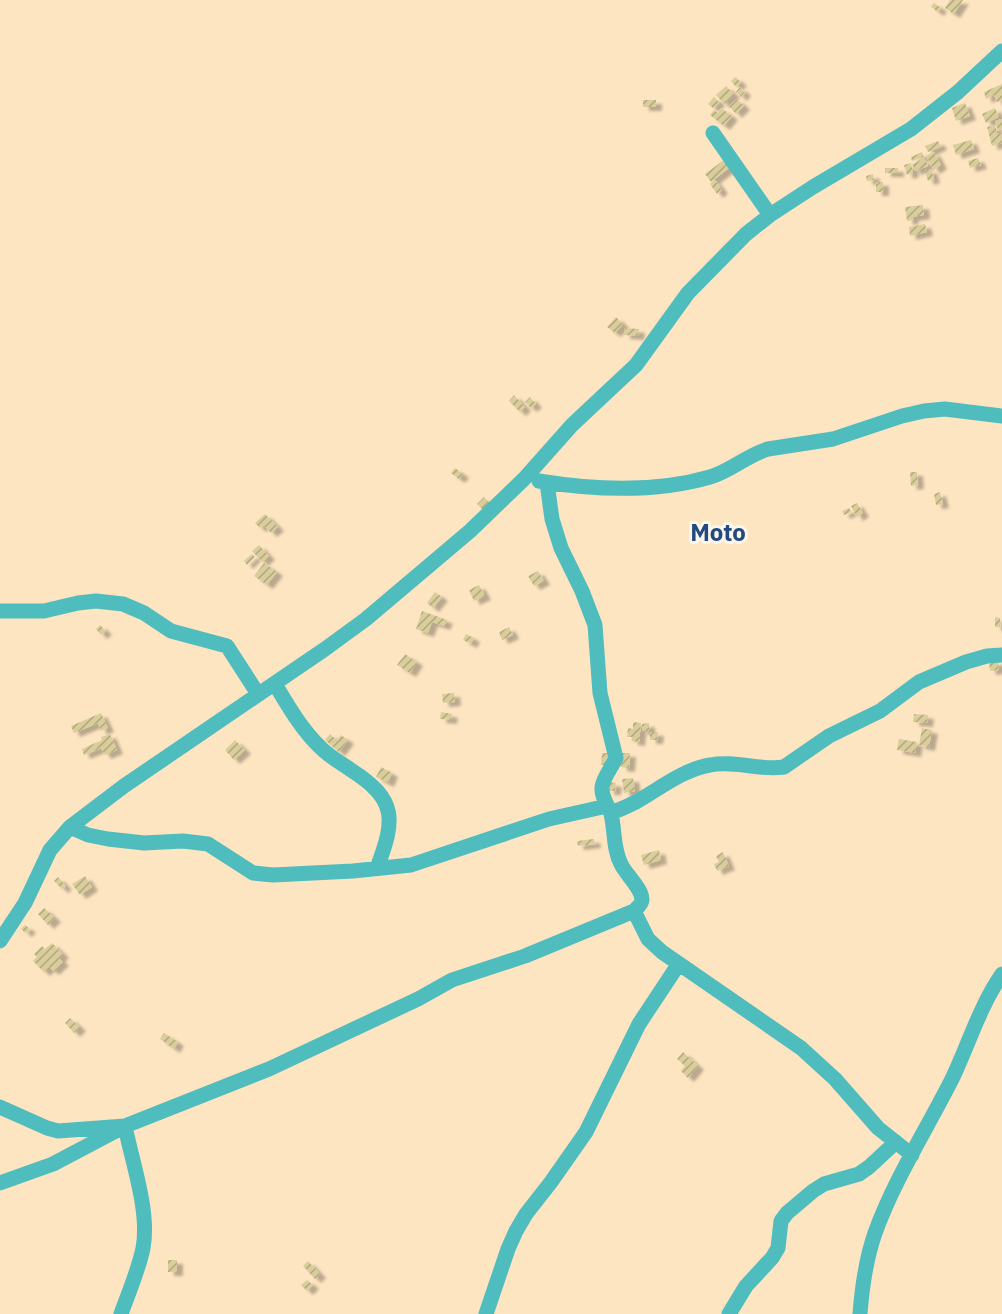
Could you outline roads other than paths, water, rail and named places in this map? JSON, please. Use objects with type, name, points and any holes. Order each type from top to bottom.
[{"type":"street","points":[[0,941],[25,903],[50,850],[70,827],[124,786],[275,684],[366,619],[470,531],[524,479],[572,425],[636,365],[688,293],[746,234],[770,214],[839,170],[911,129],[958,92],[1002,51]]},
{"type":"street","points":[[713,132],[770,214]]},
{"type":"street","points":[[524,479],[595,488],[687,483],[730,470],[758,452],[833,439],[924,411],[945,410],[1002,416]]},
{"type":"street","points":[[0,1183],[53,1164],[125,1126],[269,1070],[418,999],[452,980],[525,956],[634,911],[642,903],[620,863],[602,787],[616,758],[600,693],[595,625],[561,548],[552,519],[547,483]]},
{"type":"street","points":[[0,611],[44,611],[96,601],[123,604],[144,613],[171,631],[227,646],[258,694]]},
{"type":"street","points":[[70,827],[88,835],[108,839],[144,843],[208,844],[246,870],[259,874],[411,865],[549,819],[634,803],[683,775],[709,765],[739,763],[784,767],[829,736],[880,711],[919,682],[966,662],[987,656],[1002,655]]},
{"type":"street","points":[[275,684],[286,704],[320,747],[372,785],[384,798],[389,818],[389,830],[377,868]]},
{"type":"street","points":[[634,911],[648,939],[678,965],[801,1048],[835,1079],[872,1122],[912,1155]]},
{"type":"street","points":[[486,1314],[516,1231],[586,1132],[639,1024],[678,965]]},
{"type":"street","points":[[860,1314],[866,1268],[874,1235],[896,1184],[954,1075],[985,1001],[1002,974]]},
{"type":"street","points":[[0,1107],[58,1131],[125,1126]]},
{"type":"street","points":[[121,1314],[143,1249],[145,1229],[142,1201],[125,1126]]},
{"type":"street","points":[[729,1314],[746,1286],[772,1258],[777,1248],[781,1221],[787,1213],[825,1184],[859,1174],[896,1142]]},
{"type":"district","name":"Moto","points":[[718,532]]}]
